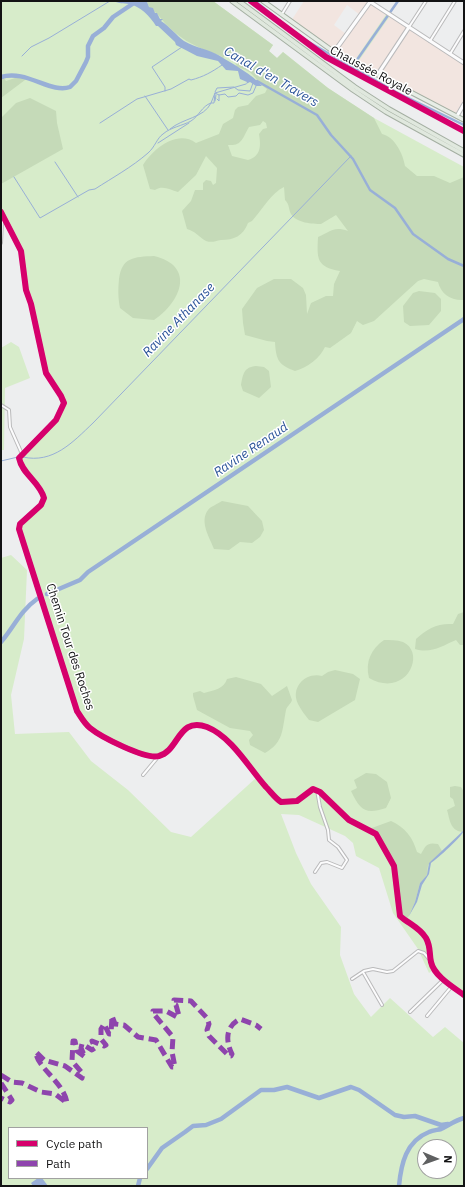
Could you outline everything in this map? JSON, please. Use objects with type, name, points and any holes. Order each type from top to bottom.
[{"type":"highway","points":[[232,1],[353,90],[386,112],[464,155]]},
{"type":"highway","points":[[239,1],[355,87],[389,109],[464,151]]},
{"type":"main road","name":"Chaussée Royale","points":[[263,1],[334,52],[464,120]]},
{"type":"street","points":[[282,15],[290,1]]},
{"type":"street","points":[[334,52],[370,1],[464,63]]},
{"type":"street","points":[[378,74],[426,1]]},
{"type":"street","points":[[430,41],[455,1]]},
{"type":"street","points":[[450,54],[464,31]]},
{"type":"street","points":[[457,116],[464,104]]},
{"type":"street","points":[[1,212],[21,250],[26,290],[31,304],[46,373],[64,402],[56,420],[22,454],[10,427],[9,410],[1,405]]},
{"type":"street","points":[[1,243],[2,222],[5,220]]},
{"type":"street","name":"Chemin Tour des Roches","points":[[22,454],[19,458],[21,465],[40,488],[44,498],[41,505],[20,524],[19,529],[77,711],[89,727],[108,739],[150,756],[158,757]]},
{"type":"street","points":[[143,775],[158,757],[168,751],[182,731],[198,725],[215,731],[242,755],[250,769],[281,802],[297,801],[313,789],[317,790],[349,820],[376,834],[394,866],[400,916],[416,927],[426,939],[430,950],[431,961]]},
{"type":"street","points":[[315,872],[320,863],[327,862],[342,868],[347,860],[338,847],[329,840],[328,830],[320,807],[317,790]]},
{"type":"street","points":[[352,979],[364,971],[373,968],[387,972],[393,971],[418,951],[424,953],[431,961],[435,970],[464,995]]},
{"type":"street","points":[[364,971],[382,1005]]},
{"type":"street","points":[[410,1012],[444,979]]},
{"type":"street","points":[[427,1016],[440,998],[452,986]]},
{"type":"shaded area","points":[[304,1],[369,1],[464,63],[464,104],[457,116],[334,52],[291,21]],"holes":[[[347,5],[360,15],[346,34],[334,25]]]},
{"type":"green space","points":[[1,1],[213,1],[273,45],[269,51],[277,58],[283,52],[328,88],[374,118],[464,167],[464,995],[434,969],[429,973],[418,949],[393,913],[379,868],[356,856],[353,843],[345,836],[299,815],[281,814],[296,853],[311,884],[341,927],[340,955],[354,994],[371,1017],[390,998],[433,1037],[445,1027],[464,1043],[464,1186],[1,1186],[1,558],[11,555],[27,570],[24,639],[11,695],[15,734],[69,732],[91,761],[128,790],[171,832],[191,837],[257,777],[228,742],[208,728],[199,726],[189,727],[178,735],[165,754],[150,756],[115,743],[89,727],[77,711],[19,526],[43,501],[42,492],[24,470],[19,458],[56,420],[64,403],[49,380],[37,326],[26,290],[20,246],[1,212]]},
{"type":"green space","points":[[144,1],[213,1],[273,45],[269,51],[277,58],[283,52],[328,88],[374,118],[382,134],[391,139],[398,147],[405,166],[417,176],[434,176],[450,183],[464,177],[464,300],[447,296],[439,286],[438,282],[424,279],[418,281],[374,321],[363,325],[357,321],[351,333],[330,348],[325,347],[313,362],[304,368],[295,371],[281,364],[277,357],[275,342],[245,335],[242,309],[257,288],[274,279],[291,279],[303,288],[306,295],[307,314],[311,303],[326,296],[333,296],[334,284],[340,271],[326,267],[322,264],[318,256],[318,237],[335,229],[348,231],[336,215],[321,224],[301,221],[293,217],[288,203],[285,200],[284,187],[271,197],[252,221],[248,223],[241,234],[230,239],[214,242],[206,241],[187,229],[182,211],[191,201],[195,190],[203,190],[203,183],[206,180],[211,181],[213,185],[216,183],[217,168],[206,156],[196,175],[178,192],[164,188],[155,190],[150,189],[143,165],[159,147],[181,138],[189,139],[196,143],[219,134],[223,124],[233,118],[235,110],[238,107],[248,105],[256,96],[265,93],[267,89],[248,71],[237,67],[234,60],[226,52],[223,59],[221,56],[203,49],[179,36],[165,23],[147,2]],"holes":[[[263,121],[266,123],[267,128],[263,129],[259,134],[260,146],[258,153],[255,156],[248,160],[232,156],[228,145],[239,143],[249,127],[260,125]]]},
{"type":"green space","points":[[387,13],[390,16],[358,62],[355,60]]},
{"type":"green space","points":[[1,74],[6,81],[15,78],[29,77],[1,98]]},
{"type":"green space","points":[[30,98],[56,111],[63,149],[1,184],[1,118],[16,103]]},
{"type":"green space","points":[[154,256],[167,261],[176,268],[180,276],[180,285],[177,294],[171,304],[154,320],[133,318],[120,308],[118,290],[119,279],[123,266],[126,262],[135,258]]},
{"type":"green space","points":[[419,291],[435,293],[441,299],[441,311],[429,325],[410,326],[404,322],[403,306],[413,293]]},
{"type":"green space","points":[[11,342],[19,347],[30,378],[5,388],[4,450],[1,450],[1,348]]},
{"type":"green space","points":[[256,366],[264,367],[269,371],[271,387],[259,398],[243,391],[241,385],[245,372],[249,368]]},
{"type":"green space","points":[[222,501],[248,506],[262,521],[264,530],[260,537],[252,543],[240,542],[229,550],[214,549],[206,530],[205,520],[208,510]]},
{"type":"green space","points":[[464,612],[464,645],[460,645],[456,640],[431,650],[426,651],[415,649],[416,639],[424,632],[433,627],[453,624],[458,614]]},
{"type":"green space","points":[[384,640],[396,640],[403,642],[410,648],[413,655],[413,664],[409,672],[402,679],[393,683],[382,683],[369,678],[368,667],[370,656],[376,647]]},
{"type":"green space","points":[[335,670],[353,674],[360,679],[355,700],[318,722],[309,720],[298,704],[296,698],[298,687],[301,682],[310,676],[322,676]]},
{"type":"green space","points":[[236,677],[261,684],[272,696],[287,686],[292,700],[286,710],[283,729],[276,744],[265,753],[250,745],[249,740],[253,735],[250,731],[230,728],[197,710],[193,693],[200,691],[204,693],[215,690],[224,685],[227,679]]},
{"type":"green space","points":[[366,773],[376,774],[387,782],[391,798],[386,808],[368,811],[360,807],[357,803],[351,791],[357,788],[354,780]]},
{"type":"green space","points":[[450,787],[461,787],[464,792],[464,830],[462,832],[453,827],[447,810],[455,806],[453,799],[450,797]]},
{"type":"green space","points":[[391,821],[400,826],[408,834],[417,852],[421,854],[426,846],[431,843],[438,844],[442,851],[428,865],[427,875],[420,883],[415,902],[409,916],[405,920],[400,916],[396,880],[389,857],[378,837],[369,829]]},
{"type":"water","points":[[114,1],[147,2],[149,7],[153,8],[160,19],[163,19],[161,21],[184,41],[220,56],[237,66],[262,86],[256,86],[250,82],[246,84],[247,82],[240,79],[238,71],[226,70],[218,61],[197,56],[176,45],[175,42],[158,26],[156,26],[148,15],[141,9],[133,5]]},
{"type":"water","points":[[464,830],[455,842],[431,863],[429,874],[422,885],[417,902],[409,916],[415,902],[420,883],[427,875],[429,863]]},
{"type":"water","points":[[37,1179],[43,1179],[48,1186],[33,1186],[31,1183]]},
{"type":"waterway","points":[[22,56],[31,47],[49,38],[110,1]]},
{"type":"waterway","points":[[1,77],[10,75],[20,76],[55,87],[70,87],[76,81],[86,62],[88,57],[88,46],[93,36],[104,28],[113,17],[137,1]]},
{"type":"waterway","points":[[255,1],[300,37],[396,92],[464,125]]},
{"type":"waterway","points":[[352,67],[398,1]]},
{"type":"waterway","points":[[165,91],[165,87],[152,67],[182,47]]},
{"type":"waterway","points":[[100,123],[137,99],[171,89],[189,79],[191,80],[207,74],[222,65]]},
{"type":"waterway","name":"Canal d'en Travers","points":[[257,81],[317,115],[331,135],[353,159],[370,190],[395,208],[413,234],[448,259],[464,266]]},
{"type":"waterway","points":[[215,92],[217,88],[234,87],[238,90],[250,91],[253,83]]},
{"type":"waterway","points":[[14,177],[40,218],[89,190],[95,189],[135,163],[150,151],[159,138],[166,132],[194,119],[205,106],[211,103],[215,93],[246,84]]},
{"type":"waterway","points":[[170,129],[175,125],[203,112],[211,103],[214,103],[215,93],[219,95],[225,94],[228,97],[236,96],[239,93],[248,95],[253,93],[256,86]]},
{"type":"waterway","points":[[215,101],[216,95]]},
{"type":"waterway","points":[[217,99],[219,101],[219,95]]},
{"type":"waterway","points":[[145,96],[168,130]]},
{"type":"waterway","points":[[158,143],[189,123]]},
{"type":"waterway","name":"Ravine Athanase","points":[[23,457],[34,458],[53,454],[62,450],[78,437],[351,156]]},
{"type":"waterway","points":[[55,162],[78,197]]},
{"type":"waterway","name":"Ravine Renaud","points":[[47,594],[80,580],[88,572],[464,319]]},
{"type":"waterway","name":"Ravine Athanase","points":[[1,461],[18,457]]},
{"type":"waterway","name":"Ravine Renaud","points":[[1,642],[26,609],[37,599]]},
{"type":"waterway","points":[[148,1168],[162,1148],[193,1126],[206,1125],[221,1119],[261,1090],[274,1090],[287,1087],[319,1098],[351,1087],[359,1090],[395,1115],[404,1117],[415,1116],[441,1125],[448,1124]]},
{"type":"waterway","points":[[399,1186],[403,1162],[406,1154],[415,1141],[429,1132],[441,1129],[464,1118]]},
{"type":"waterway","points":[[138,1186],[140,1179]]},
{"type":"marked path","points":[[1,1075],[12,1082],[22,1083],[41,1092],[55,1094],[67,1103],[61,1088],[40,1063],[36,1052],[44,1060],[65,1066],[82,1078],[83,1074],[72,1061],[73,1041],[75,1041],[77,1051],[85,1057],[81,1048],[82,1044],[92,1050],[95,1048],[92,1041],[104,1046],[106,1045],[101,1039],[101,1029],[104,1024],[109,1034],[111,1034],[112,1016],[115,1024],[124,1025],[138,1037],[156,1040],[172,1067],[175,1067],[172,1052],[173,1037],[153,1013],[153,1011],[166,1011],[177,1017],[179,1016],[174,1000],[191,1001],[207,1018],[209,1024],[207,1030],[209,1036],[229,1056],[232,1054],[228,1044],[228,1034],[229,1029],[235,1022],[240,1019],[256,1025],[261,1029]]},
{"type":"marked path","points":[[1,1083],[12,1100],[10,1102],[1,1098]]},
{"type":"cycle path","points":[[251,1],[326,57],[464,131]]},
{"type":"cycle path","points":[[1,212],[21,251],[26,290],[31,304],[46,373],[64,403],[56,420],[19,458],[24,469],[39,487],[44,498],[41,505],[20,524],[19,529],[77,711],[86,724],[96,732],[113,742],[144,755],[159,756],[166,753],[184,730],[190,726],[197,725],[207,727],[216,732],[232,745],[266,787],[281,802],[297,801],[313,789],[320,792],[349,820],[376,834],[394,866],[400,916],[417,928],[428,941],[431,962],[436,972],[444,981],[464,995]]}]
